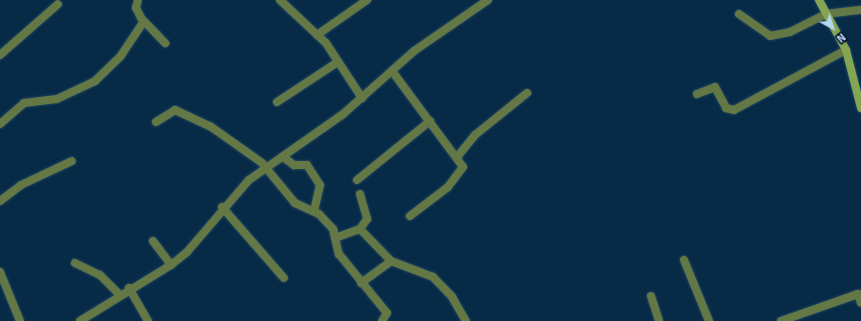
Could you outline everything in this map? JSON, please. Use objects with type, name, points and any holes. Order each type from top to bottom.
[{"type":"main road","points":[[819,0],[846,50],[861,108]]},
{"type":"street","points":[[138,0],[136,8],[144,21],[165,43]]},
{"type":"street","points":[[280,0],[317,35],[338,62],[362,98]]},
{"type":"street","points":[[317,35],[366,0]]},
{"type":"street","points":[[80,321],[119,294],[171,265],[194,244],[222,207],[249,180],[283,157],[362,98],[418,48],[488,0]]},
{"type":"street","points":[[0,55],[58,4]]},
{"type":"street","points":[[738,14],[770,36],[790,32],[826,14],[861,10]]},
{"type":"street","points":[[0,124],[24,103],[57,99],[95,81],[120,57],[144,21]]},
{"type":"street","points":[[697,94],[715,87],[726,108],[734,110],[846,50]]},
{"type":"street","points":[[277,102],[338,62]]},
{"type":"street","points":[[392,71],[458,156],[463,166],[457,177],[410,216]]},
{"type":"street","points":[[458,156],[475,135],[527,93]]},
{"type":"street","points":[[156,122],[175,110],[218,131],[267,168],[295,203],[314,211],[333,229],[339,254],[361,283],[374,294],[387,313],[382,321]]},
{"type":"street","points":[[356,180],[430,121]]},
{"type":"street","points":[[283,157],[294,165],[307,165],[320,185],[314,211]]},
{"type":"street","points":[[0,201],[21,185],[72,161]]},
{"type":"street","points":[[336,238],[360,229],[367,219],[360,194]]},
{"type":"street","points":[[222,207],[284,278]]},
{"type":"street","points":[[360,229],[391,261],[433,277],[452,298],[466,321]]},
{"type":"street","points":[[153,240],[171,265]]},
{"type":"street","points":[[684,260],[709,321]]},
{"type":"street","points":[[361,283],[391,261]]},
{"type":"street","points":[[75,262],[100,275],[119,294]]},
{"type":"street","points":[[0,272],[20,321]]},
{"type":"street","points":[[130,288],[148,321]]},
{"type":"street","points":[[781,321],[858,294],[861,303]]},
{"type":"street","points":[[651,296],[659,321]]}]
